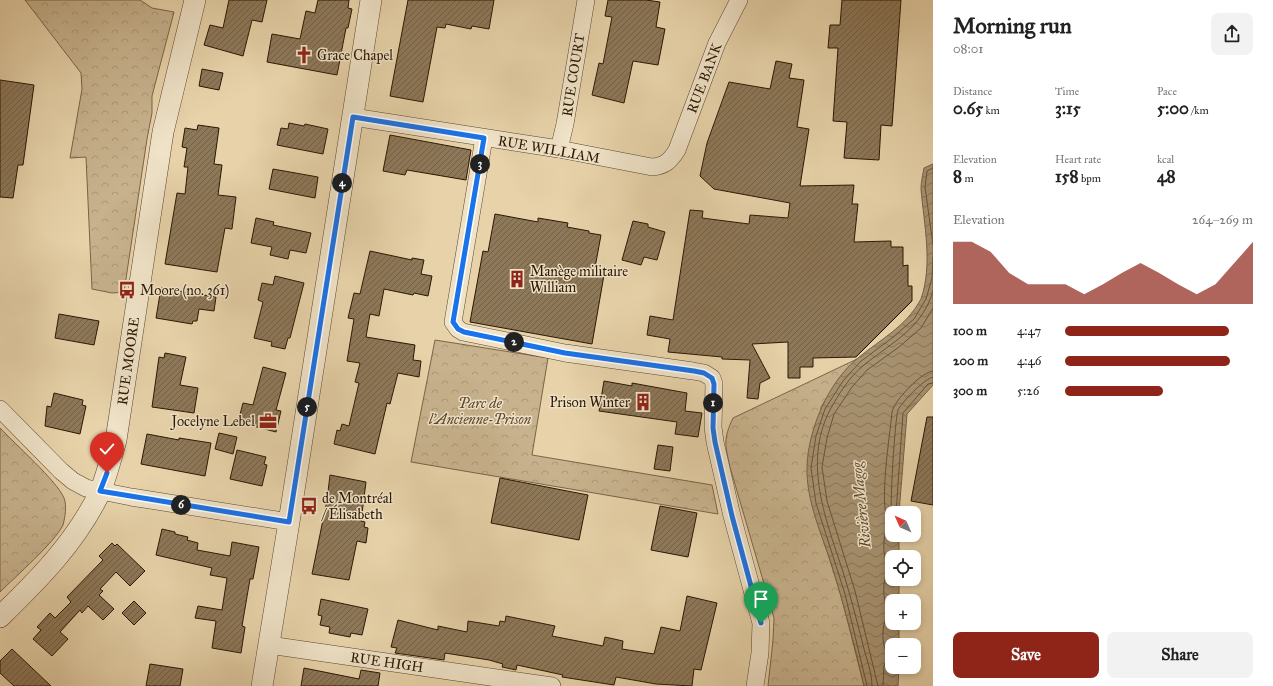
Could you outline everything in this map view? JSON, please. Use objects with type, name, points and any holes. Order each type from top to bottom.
[{"type":"street","name":"RUE MOORE","points":[[2,614],[59,558],[88,515],[100,491],[116,440],[163,132],[195,0]]},
{"type":"street","points":[[262,686],[371,0]]},
{"type":"street","name":"RUE COURT","points":[[559,150],[565,124],[586,0]]},
{"type":"street","name":"RUE BANK","points":[[672,158],[677,150],[717,43],[739,0]]},
{"type":"street","name":"RUE WILLIAM","points":[[353,117],[559,150],[652,167],[667,163],[672,158]]},
{"type":"street","points":[[484,138],[453,322],[458,329],[565,353],[704,373],[712,378],[714,384],[713,428],[715,442],[732,516],[761,623],[760,653],[755,686]]},
{"type":"street","points":[[0,409],[61,471],[73,481],[86,488],[289,522]]},
{"type":"street","name":"RUE HIGH","points":[[269,645],[552,686]]},
{"type":"green space","points":[[25,0],[140,0],[152,8],[174,12],[152,96],[152,113],[124,292],[112,293],[92,289],[86,157],[70,158],[82,89],[81,73]]},
{"type":"green space","name":"Parc de l'Ancienne-Prison","points":[[435,340],[548,358],[532,455],[712,485],[718,514],[411,462]]},
{"type":"green space","points":[[857,359],[840,378],[821,407],[812,504],[841,595],[864,686],[768,686],[774,618],[730,467],[726,447],[726,437],[733,418]]},
{"type":"green space","points":[[0,428],[53,482],[64,498],[66,508],[63,525],[52,541],[0,592]]},
{"type":"water","name":"Rivière Magog","points":[[933,164],[933,385],[907,414],[900,506],[885,506],[885,542],[899,542],[899,550],[885,550],[885,586],[899,586],[899,594],[885,594],[885,630],[899,630],[899,638],[885,638],[885,674],[899,674],[898,686],[864,686],[841,596],[812,505],[807,480],[808,453],[811,438],[822,408],[829,393],[838,380],[847,368],[858,358],[901,325],[915,309],[921,299],[925,286],[927,258],[927,244],[921,189],[924,168]]},
{"type":"building","points":[[229,0],[267,0],[262,22],[252,20],[243,56],[204,45],[210,25],[223,28]]},
{"type":"building","points":[[318,0],[349,0],[348,8],[352,9],[348,28],[346,28],[337,75],[267,62],[272,34],[300,39],[306,11],[315,13]]},
{"type":"building","points":[[408,0],[494,0],[489,29],[472,26],[471,29],[446,24],[445,28],[437,27],[423,102],[390,96]]},
{"type":"building","points":[[608,0],[646,0],[660,2],[656,27],[665,29],[658,65],[633,61],[624,103],[592,95],[599,63],[603,64],[612,17],[605,16]]},
{"type":"building","points":[[842,0],[901,0],[892,126],[881,125],[879,160],[844,158],[847,122],[833,121],[838,48],[828,48],[830,25],[840,25]]},
{"type":"building","points":[[776,61],[792,64],[789,78],[804,80],[797,127],[809,129],[800,186],[854,185],[852,204],[858,204],[854,242],[891,241],[891,247],[903,247],[903,266],[908,265],[908,286],[912,286],[912,301],[856,357],[813,358],[813,367],[800,367],[800,378],[788,378],[788,342],[752,344],[770,378],[760,383],[758,399],[747,398],[750,360],[722,359],[722,357],[668,352],[670,339],[647,335],[650,316],[673,320],[690,210],[703,211],[702,218],[749,224],[750,215],[788,218],[790,203],[714,189],[700,176],[707,143],[729,82],[770,89]]},
{"type":"building","points":[[202,69],[223,73],[219,90],[199,86]]},
{"type":"building","points":[[0,80],[34,85],[23,165],[18,165],[13,198],[0,197]]},
{"type":"building","points":[[289,123],[304,126],[305,124],[328,129],[323,154],[277,145],[281,128],[288,129]]},
{"type":"building","points":[[198,125],[219,128],[214,164],[222,165],[218,195],[236,197],[232,229],[225,228],[217,272],[165,264],[177,193],[185,194],[188,167],[184,167],[187,148],[182,147],[185,128],[197,130]]},
{"type":"building","points":[[390,135],[471,150],[466,180],[407,170],[405,175],[383,171]]},
{"type":"building","points":[[273,169],[318,177],[315,198],[269,189]]},
{"type":"building","name":"Manège militaire William","points":[[495,214],[538,222],[538,218],[568,223],[567,227],[601,235],[594,273],[604,275],[592,344],[470,322],[483,251],[488,252]]},
{"type":"building","points":[[256,218],[274,222],[273,225],[311,233],[306,253],[290,250],[288,259],[270,255],[272,247],[251,243]]},
{"type":"building","points":[[633,221],[648,224],[648,227],[665,232],[657,260],[644,257],[641,265],[622,260]]},
{"type":"building","points":[[370,251],[412,260],[412,258],[424,260],[421,274],[432,276],[428,296],[414,293],[413,295],[384,289],[379,316],[370,314],[366,337],[415,345],[413,360],[421,361],[419,377],[398,373],[390,404],[387,403],[375,454],[334,444],[337,430],[340,431],[342,424],[349,426],[359,383],[355,382],[360,363],[347,361],[354,319],[348,318],[354,293],[360,294]]},
{"type":"building","points":[[275,276],[304,283],[290,338],[288,338],[285,349],[271,346],[272,342],[254,338],[263,302],[258,300],[262,283],[273,285]]},
{"type":"building","points":[[161,288],[216,297],[214,311],[199,309],[197,321],[193,321],[192,324],[156,318]]},
{"type":"building","points":[[59,314],[99,321],[94,345],[55,338]]},
{"type":"building","points":[[165,353],[186,357],[180,385],[198,388],[194,413],[152,407],[159,357],[164,358]]},
{"type":"building","points":[[263,367],[286,373],[276,410],[281,411],[276,432],[238,422],[243,403],[253,405]]},
{"type":"building","name":"Prison Winter","points":[[604,381],[632,386],[632,383],[687,393],[685,411],[702,413],[698,437],[675,434],[677,422],[599,411]]},
{"type":"building","points":[[54,393],[83,400],[82,405],[86,406],[80,434],[45,426],[47,406],[51,407]]},
{"type":"building","points":[[927,417],[933,417],[933,505],[911,501]]},
{"type":"building","points":[[219,433],[237,437],[233,454],[215,449]]},
{"type":"building","points":[[147,434],[179,440],[179,438],[211,443],[205,476],[141,464]]},
{"type":"building","points":[[658,445],[673,447],[670,471],[654,469]]},
{"type":"building","points":[[237,450],[266,457],[264,464],[267,465],[262,486],[230,479]]},
{"type":"building","points":[[330,475],[366,482],[361,521],[365,522],[364,527],[368,528],[366,543],[357,541],[349,580],[312,574],[327,500]]},
{"type":"building","points":[[500,478],[588,495],[579,540],[491,523]]},
{"type":"building","points":[[660,506],[697,513],[688,557],[651,550]]},
{"type":"building","points":[[162,529],[188,537],[187,540],[198,543],[197,550],[230,556],[232,542],[259,547],[253,579],[250,579],[242,626],[245,627],[241,653],[212,648],[216,621],[195,618],[198,606],[222,610],[227,578],[210,575],[212,568],[156,555]]},
{"type":"building","points":[[112,543],[115,546],[117,544],[145,571],[130,586],[116,572],[100,589],[103,591],[99,595],[114,609],[103,620],[88,606],[82,613],[80,610],[60,632],[68,639],[52,656],[33,639],[41,630],[37,627],[50,613],[55,618],[71,602],[67,597],[103,560],[99,556]]},
{"type":"building","points":[[687,596],[717,603],[701,670],[694,669],[692,686],[656,684],[616,677],[614,685],[562,677],[563,675],[517,665],[516,670],[502,667],[503,664],[489,660],[445,653],[444,660],[395,653],[397,648],[391,647],[398,620],[438,630],[438,626],[467,632],[468,621],[499,626],[500,621],[505,622],[506,616],[555,626],[552,636],[603,646],[605,637],[623,641],[622,649],[654,654],[661,627],[680,631]]},
{"type":"building","points":[[321,599],[368,609],[362,635],[351,633],[350,637],[329,633],[330,627],[320,625],[322,616],[318,615]]},
{"type":"building","points":[[134,601],[146,613],[134,625],[122,613]]},
{"type":"building","points":[[12,649],[51,686],[14,686],[0,673],[0,661]]},
{"type":"building","points":[[150,664],[183,669],[180,686],[146,686]]},
{"type":"building","points":[[304,668],[359,679],[361,670],[380,673],[378,686],[301,686]]},
{"type":"place","name":"Grace Chapel","points":[[304,55]]},
{"type":"place","name":"Manège militaire William","points":[[517,279]]},
{"type":"place","name":"Moore (no. 361)","points":[[127,290]]},
{"type":"place","name":"Prison Winter","points":[[643,402]]},
{"type":"place","name":"Jocelyne Lebel","points":[[268,421]]},
{"type":"place","name":"de Montréal / Élisabeth","points":[[309,506]]},
{"type":"route","points":[[107,473],[100,491],[289,522],[353,117],[484,138],[453,322],[458,329],[464,332],[565,353],[694,371],[704,373],[712,378],[714,384],[713,428],[715,442],[732,516],[761,623]]}]
